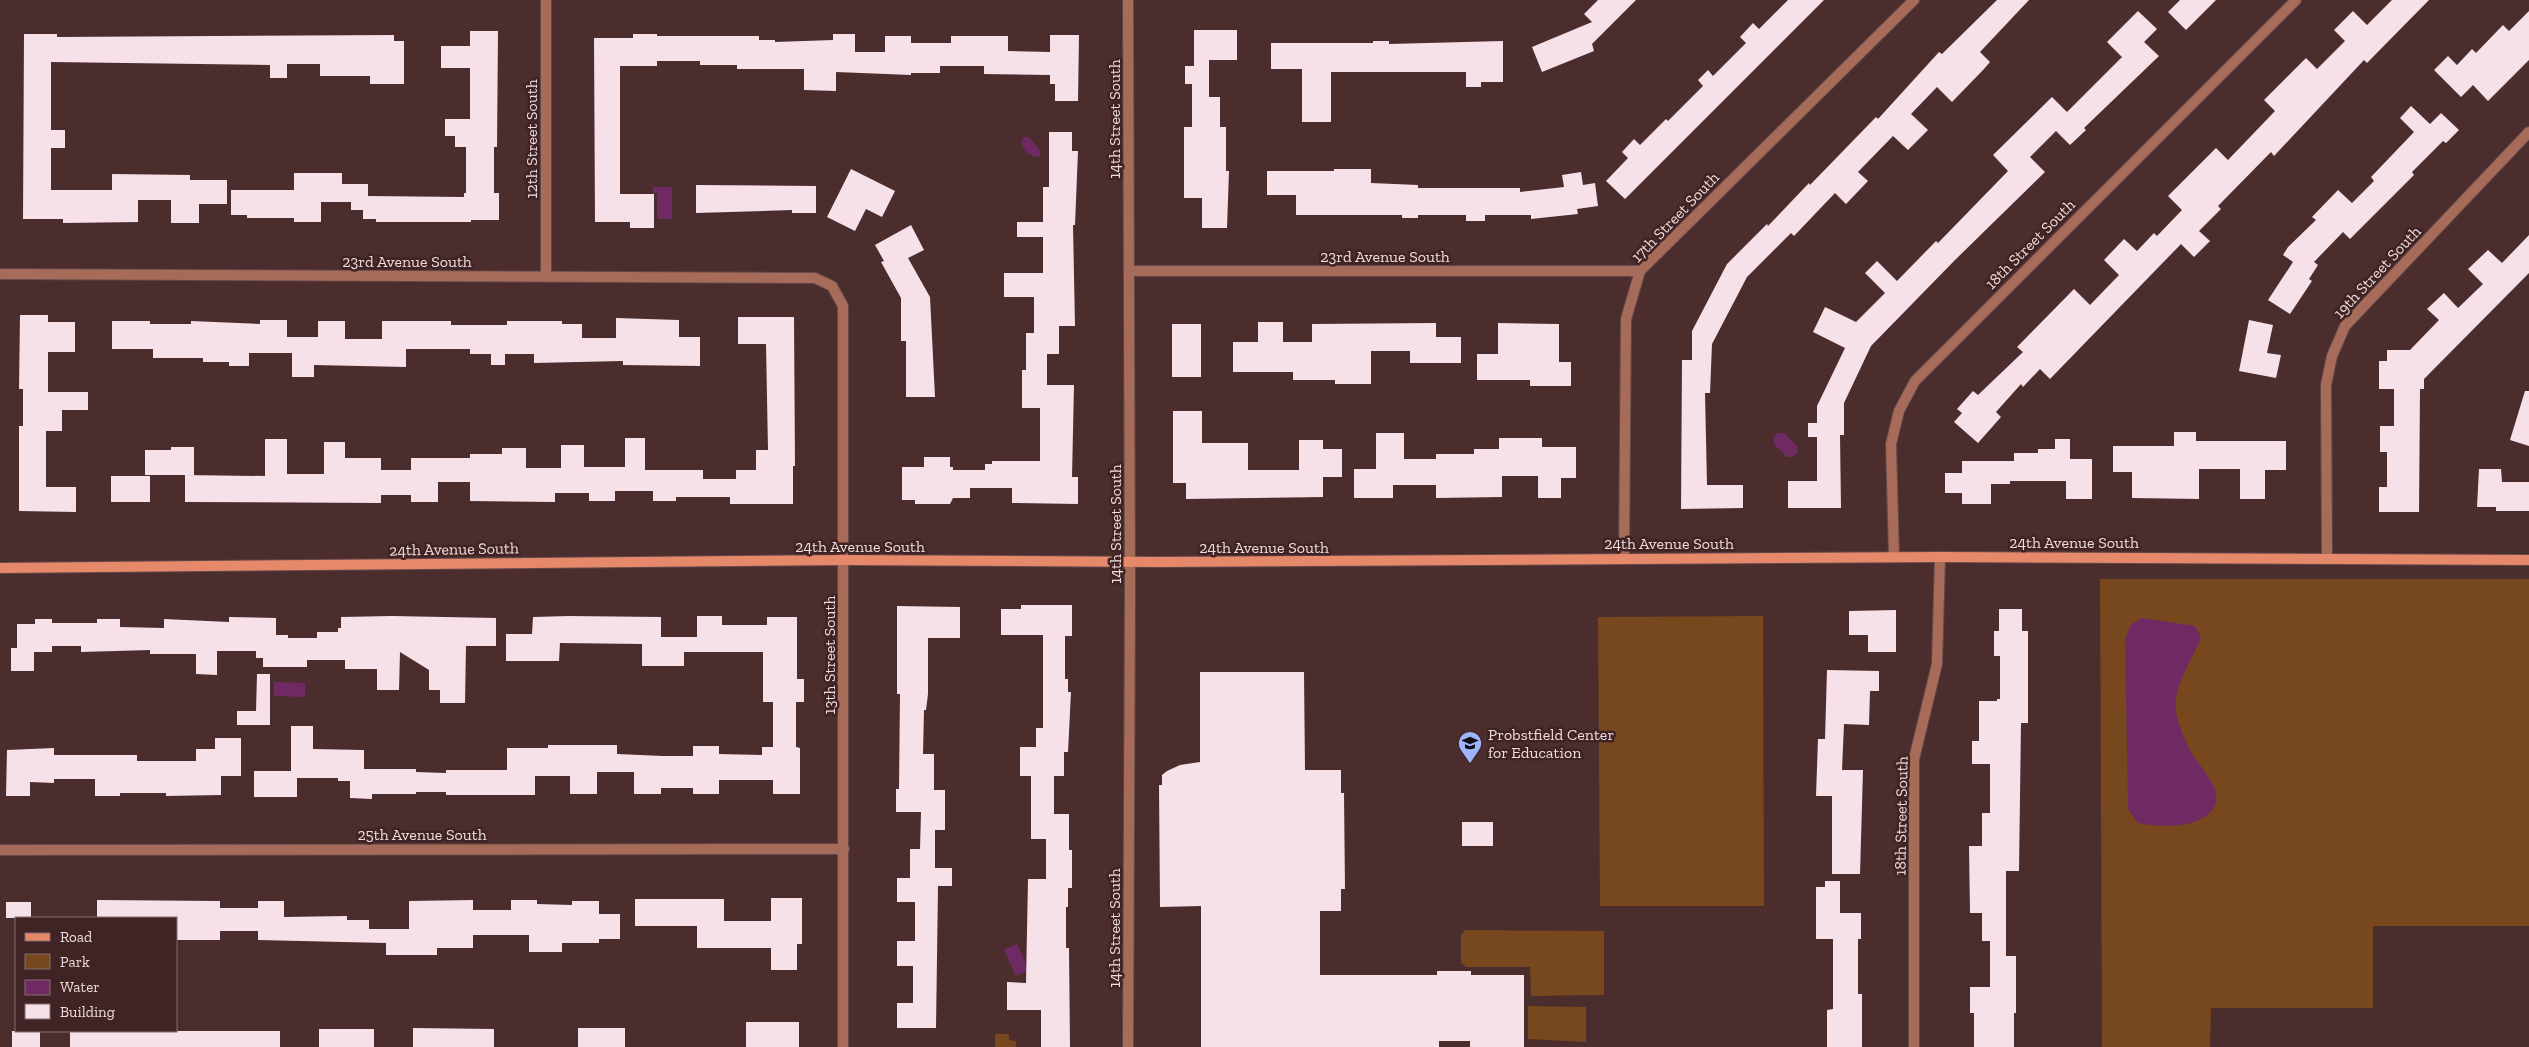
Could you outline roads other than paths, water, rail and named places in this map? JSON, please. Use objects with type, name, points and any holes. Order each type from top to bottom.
[{"type":"street","name":"12th Street South","points":[[546,0],[546,277]]},
{"type":"street","name":"14th Street South","points":[[1128,0],[1130,562],[1128,1047]]},
{"type":"street","name":"17th Street South","points":[[1624,558],[1626,319],[1640,271],[1914,0]]},
{"type":"street","name":"18th Street South","points":[[1894,558],[1891,444],[1899,411],[1915,381],[2296,0]]},
{"type":"street","name":"19th Street South","points":[[2327,558],[2326,385],[2332,356],[2345,326],[2529,132]]},
{"type":"street","name":"23rd Avenue South","points":[[1129,271],[1640,271]]},
{"type":"street","name":"23rd Avenue South","points":[[0,274],[815,278]]},
{"type":"street","name":"13th Street South","points":[[815,278],[832,286],[843,306],[843,1047]]},
{"type":"street","name":"18th Street South","points":[[1914,1047],[1914,759],[1937,664],[1940,557]]},
{"type":"street","name":"24th Avenue South","points":[[0,568],[843,560],[1130,562],[1940,557],[2529,560]]},
{"type":"street","name":"25th Avenue South","points":[[0,850],[844,849]]},
{"type":"water","points":[[1024,137],[1029,137],[1040,151],[1040,156],[1034,157],[1025,151],[1021,142]]},
{"type":"water","points":[[653,187],[672,187],[672,219],[657,219],[657,193],[653,193]]},
{"type":"water","points":[[1778,433],[1784,433],[1798,447],[1798,452],[1793,457],[1787,457],[1774,444],[1773,437]]},
{"type":"water","points":[[2141,618],[2195,626],[2201,637],[2180,683],[2177,693],[2176,712],[2189,748],[2213,786],[2216,803],[2211,811],[2201,819],[2186,824],[2162,826],[2138,823],[2128,809],[2125,639],[2130,626]]},
{"type":"water","points":[[274,682],[305,683],[305,697],[274,696]]},
{"type":"water","points":[[1017,944],[1029,970],[1016,976],[1004,950]]},
{"type":"place","name":"Probstfield Center for Education","points":[[1470,764]]}]
